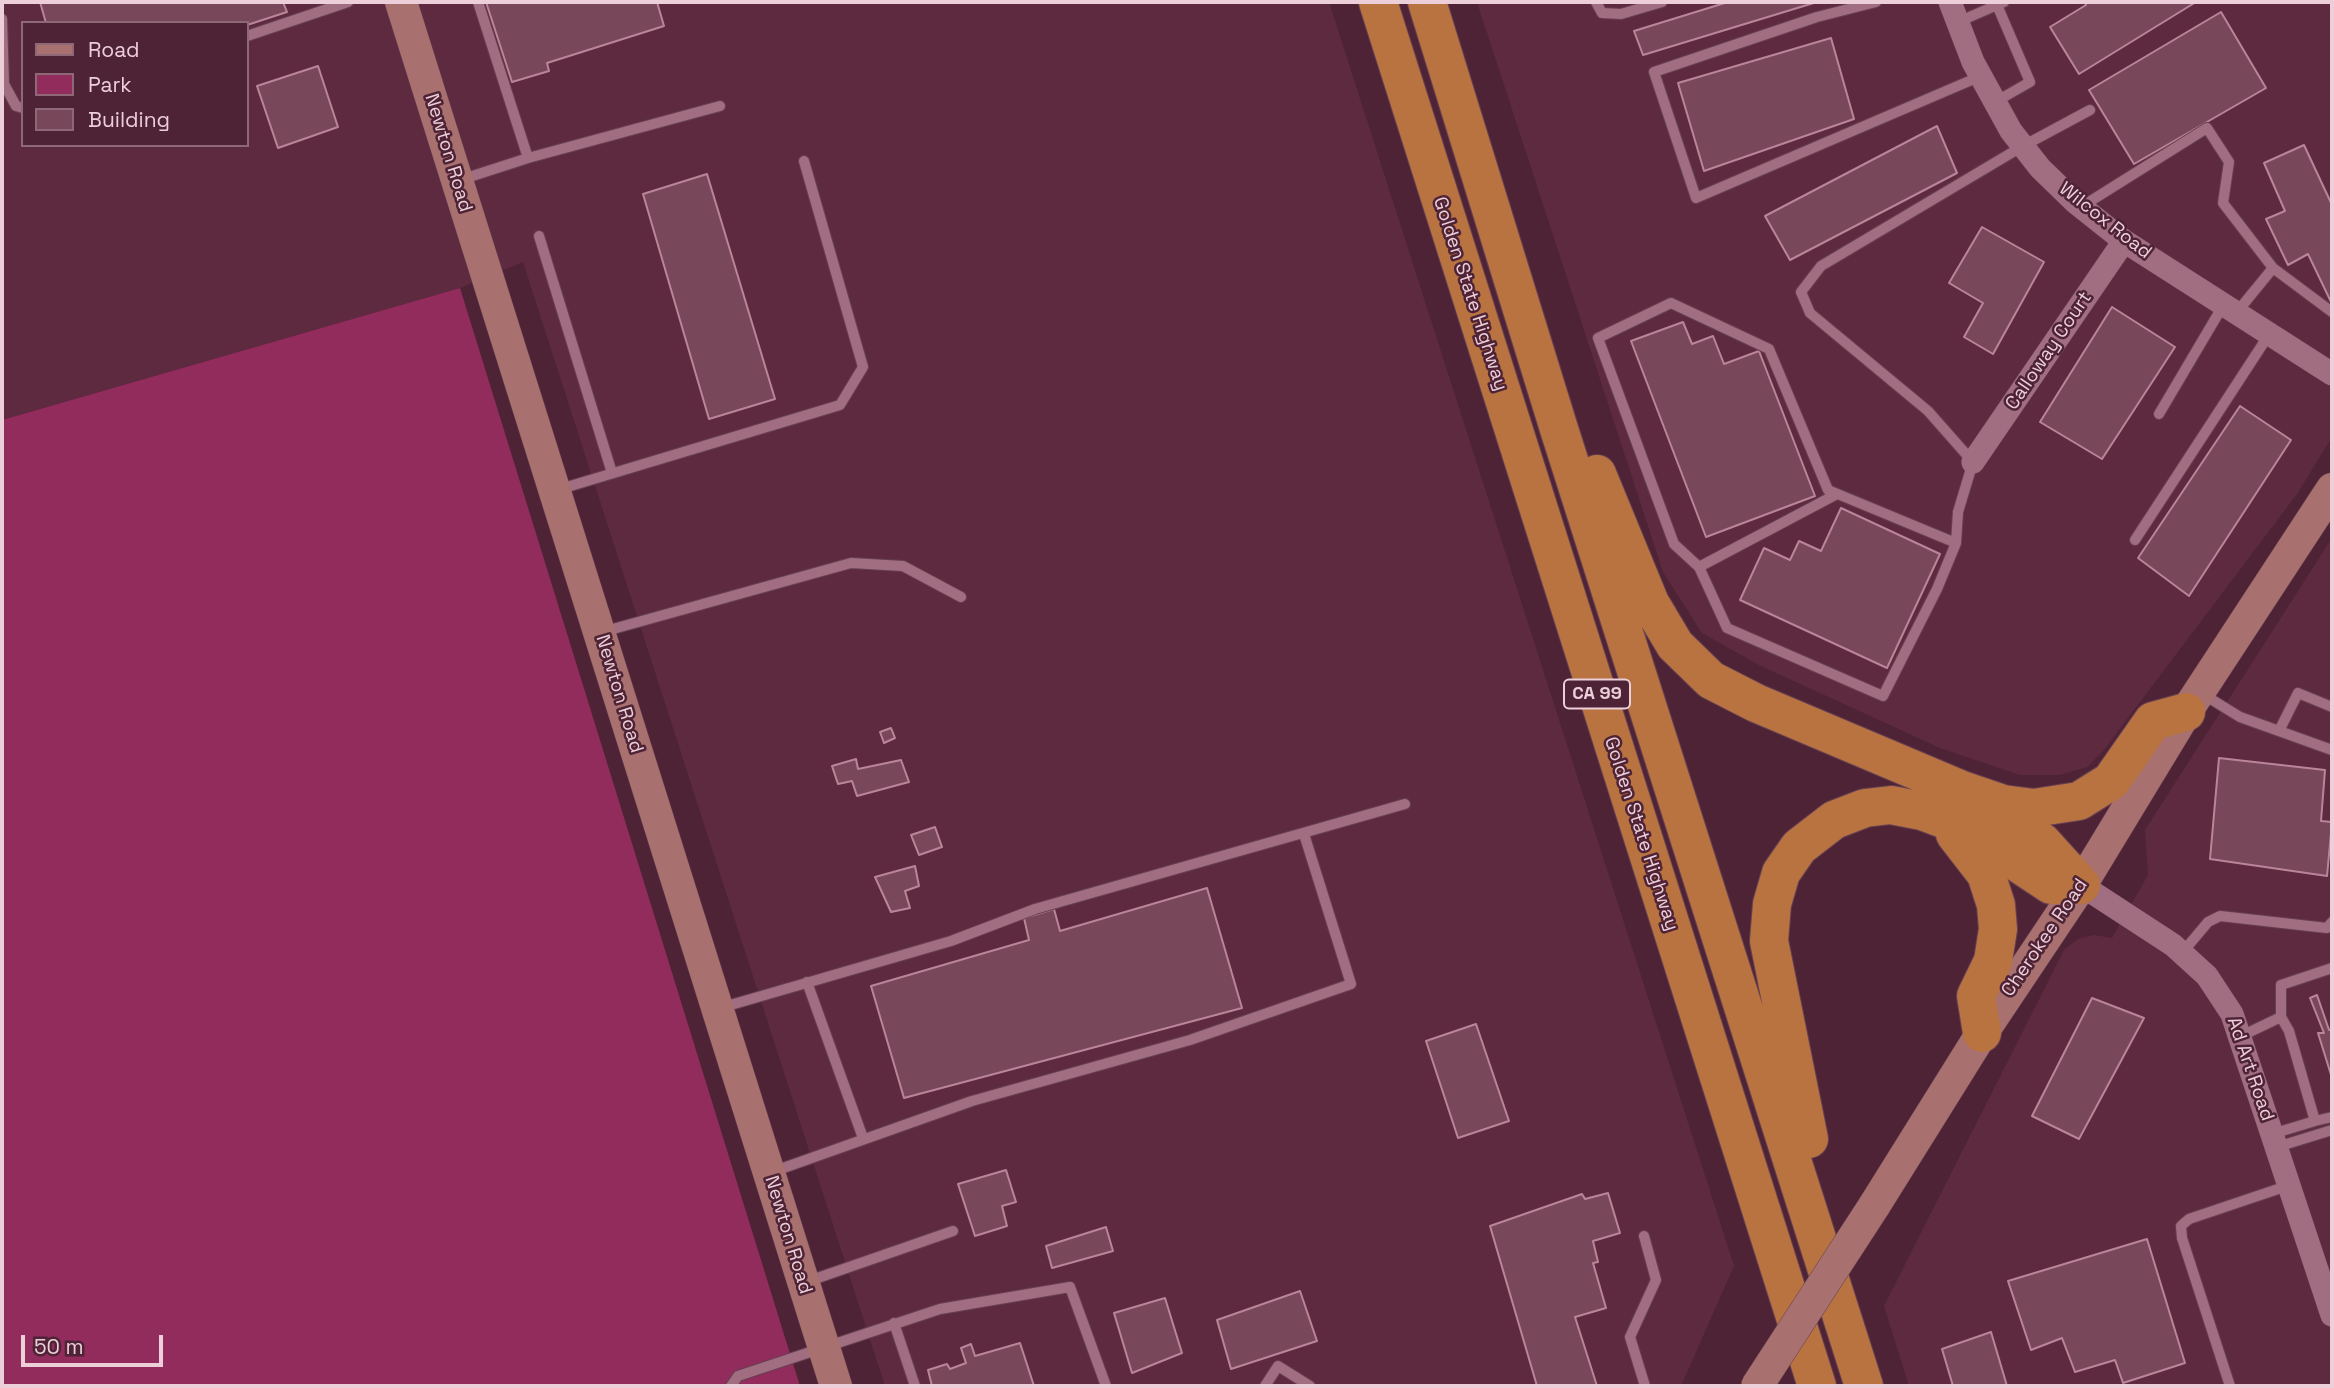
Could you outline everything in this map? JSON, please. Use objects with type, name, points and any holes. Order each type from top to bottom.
[{"type":"highway","name":"Golden State Highway","points":[[1378,2],[1817,1386]]},
{"type":"highway","name":"CA 99","points":[[1427,2],[1559,429],[1864,1386]]},
{"type":"highway","points":[[1559,429],[1584,443],[1650,603],[1675,645],[1711,680],[1952,805],[1986,874],[1996,905],[1998,929],[1993,961],[1976,996],[1982,1033]]},
{"type":"highway","points":[[1814,1224],[1817,1179],[1769,941],[1772,904],[1781,873],[1799,847],[1833,820],[1865,808],[1891,805],[1922,811],[1952,805],[2003,804],[2034,808],[2080,801],[2111,782],[2153,721],[2193,702]]},
{"type":"highway","points":[[1952,805],[1962,826],[2051,885],[2081,885]]},
{"type":"highway","points":[[1798,1326],[1801,1386]]},
{"type":"street","name":"Newton Road","points":[[401,2],[836,1386]]},
{"type":"street","name":"Wilcox Road","points":[[1954,12],[1995,102],[2040,168],[2081,207],[2124,241],[2332,374]]},
{"type":"street","name":"Calloway Court","points":[[1973,462],[2124,241]]},
{"type":"street","name":"Cherokee Road","points":[[1757,1386],[1982,1033],[2081,885],[2193,702],[2332,489]]},
{"type":"street","name":"Ad Art Road","points":[[2081,885],[2182,953],[2207,976],[2232,1014],[2290,1185],[2325,1267],[2332,1315]]},
{"type":"lane","points":[[248,36],[321,6],[348,2]]},
{"type":"lane","points":[[478,2],[528,158]]},
{"type":"lane","points":[[1596,2],[1602,13],[1621,14],[1662,2]]},
{"type":"lane","points":[[1877,2],[1816,17],[1654,72],[1696,198],[1981,76]]},
{"type":"lane","points":[[1954,12],[2000,3],[2030,82],[1995,102]]},
{"type":"lane","points":[[2,19],[4,84],[16,106],[21,107]]},
{"type":"lane","points":[[457,181],[528,158],[720,106]]},
{"type":"lane","points":[[1955,543],[1828,490],[1769,349],[1671,303],[1598,338],[1674,544],[1699,568],[1727,628],[1883,696],[1937,589],[1955,543],[1958,512],[1973,462],[1928,411],[1810,313],[1801,292],[1821,265],[2023,146],[2091,110]]},
{"type":"lane","points":[[2081,207],[2207,128],[2229,162],[2223,203],[2273,268],[2332,312]]},
{"type":"lane","points":[[555,491],[839,405],[863,367],[804,160]]},
{"type":"lane","points":[[539,236],[611,473]]},
{"type":"lane","points":[[2159,414],[2231,308],[2273,268]]},
{"type":"lane","points":[[2135,540],[2270,333]]},
{"type":"lane","points":[[1699,568],[1837,494]]},
{"type":"lane","points":[[600,633],[851,563],[903,566],[961,597]]},
{"type":"lane","points":[[2279,731],[2298,693],[2332,707]]},
{"type":"lane","points":[[2193,702],[2332,750]]},
{"type":"lane","points":[[717,1009],[951,941],[1035,909],[1405,804]]},
{"type":"lane","points":[[769,1174],[972,1101],[1190,1040],[1351,984],[1304,834]]},
{"type":"lane","points":[[2182,953],[2208,922],[2220,916],[2327,928],[2332,922]]},
{"type":"lane","points":[[2315,1121],[2289,1031],[2281,1017],[2281,985],[2332,968]]},
{"type":"lane","points":[[807,982],[863,1138]]},
{"type":"lane","points":[[2239,1037],[2281,1017]]},
{"type":"lane","points":[[2275,1140],[2315,1121],[2332,1117]]},
{"type":"lane","points":[[2275,1140],[2331,1134]]},
{"type":"lane","points":[[2230,1386],[2182,1238],[2181,1226],[2189,1219],[2290,1185]]},
{"type":"lane","points":[[803,1283],[953,1231]]},
{"type":"lane","points":[[1644,1236],[1656,1280],[1630,1337],[1645,1386]]},
{"type":"lane","points":[[732,1386],[738,1376],[940,1309],[1070,1287],[1105,1386]]},
{"type":"lane","points":[[894,1323],[915,1386]]},
{"type":"lane","points":[[1265,1386],[1278,1366],[1310,1386]]},
{"type":"shaded area","points":[[2,2],[1329,2],[1734,1266],[1681,1386],[885,1386],[523,262],[460,288],[2,420]]},
{"type":"shaded area","points":[[1477,2],[2332,2],[2332,437],[2297,494],[2103,751],[2087,767],[2059,775],[2020,775],[1940,748],[1759,665],[1702,633],[1663,572]]},
{"type":"shaded area","points":[[2332,538],[2332,1386],[1909,1386],[1884,1306],[2064,950],[2078,939],[2094,935],[2112,938],[2148,875],[2145,830]]},
{"type":"green space","points":[[460,288],[800,1386],[2,1386],[2,420]]},
{"type":"building","points":[[40,2],[283,2],[287,12],[248,25],[248,21],[45,21]]},
{"type":"building","points":[[486,2],[657,2],[664,26],[547,63],[549,71],[512,82]]},
{"type":"building","points":[[1728,2],[1817,2],[1643,55],[1634,31]]},
{"type":"building","points":[[2085,2],[2196,2],[2079,74],[2050,27],[2086,5]]},
{"type":"building","points":[[2221,12],[2266,88],[2134,164],[2089,90]]},
{"type":"building","points":[[1831,38],[1854,119],[1704,171],[1678,83]]},
{"type":"building","points":[[318,66],[338,127],[278,148],[257,86]]},
{"type":"building","points":[[1937,126],[1957,173],[1790,260],[1765,216]]},
{"type":"building","points":[[2304,145],[2332,205],[2332,304],[2308,254],[2288,265],[2266,219],[2285,211],[2264,163]]},
{"type":"building","points":[[707,174],[775,399],[709,419],[643,194]]},
{"type":"building","points":[[1982,227],[2044,262],[1993,354],[1964,337],[1983,303],[1949,283]]},
{"type":"building","points":[[2112,307],[2175,347],[2102,459],[2040,422]]},
{"type":"building","points":[[1683,322],[1692,344],[1713,336],[1724,364],[1759,351],[1815,496],[1706,537],[1631,341]]},
{"type":"building","points":[[2240,406],[2291,440],[2189,596],[2138,558]]},
{"type":"building","points":[[1841,508],[1940,554],[1887,668],[1740,600],[1764,548],[1790,560],[1799,541],[1821,551]]},
{"type":"building","points":[[891,728],[895,738],[884,743],[880,732]]},
{"type":"building","points":[[2219,758],[2325,770],[2321,821],[2332,822],[2327,876],[2210,859]]},
{"type":"building","points":[[856,759],[858,769],[901,760],[909,782],[857,796],[852,781],[838,784],[832,766]]},
{"type":"building","points":[[935,827],[942,847],[919,855],[911,835]]},
{"type":"building","points":[[915,866],[919,886],[905,891],[910,908],[891,912],[875,877]]},
{"type":"building","points":[[1207,888],[1242,1008],[904,1098],[871,986],[1029,940],[1024,918],[1054,909],[1060,931]]},
{"type":"building","points":[[2317,995],[2329,1030],[2332,1029],[2332,1078],[2318,1033],[2324,1033],[2310,998]]},
{"type":"building","points":[[2092,998],[2144,1018],[2079,1139],[2032,1116]]},
{"type":"building","points":[[1476,1024],[1509,1121],[1458,1138],[1426,1041]]},
{"type":"building","points":[[1006,1170],[1016,1202],[1002,1206],[1007,1226],[975,1236],[958,1184]]},
{"type":"building","points":[[1608,1193],[1620,1233],[1593,1241],[1598,1262],[1593,1263],[1606,1308],[1575,1317],[1597,1386],[1537,1386],[1490,1226],[1582,1194],[1585,1199]]},
{"type":"building","points":[[1106,1227],[1113,1251],[1052,1268],[1046,1246]]},
{"type":"building","points":[[2147,1239],[2185,1363],[2123,1383],[2115,1360],[2075,1372],[2062,1338],[2031,1350],[2008,1281]]},
{"type":"building","points":[[1300,1291],[1317,1341],[1231,1369],[1217,1320]]},
{"type":"building","points":[[1165,1298],[1182,1353],[1132,1373],[1114,1313]]},
{"type":"building","points":[[1991,1332],[2007,1386],[1953,1386],[1942,1349]]},
{"type":"building","points":[[1020,1343],[1034,1386],[932,1386],[928,1370],[947,1364],[950,1369],[966,1363],[961,1348],[971,1344],[975,1356]]}]
